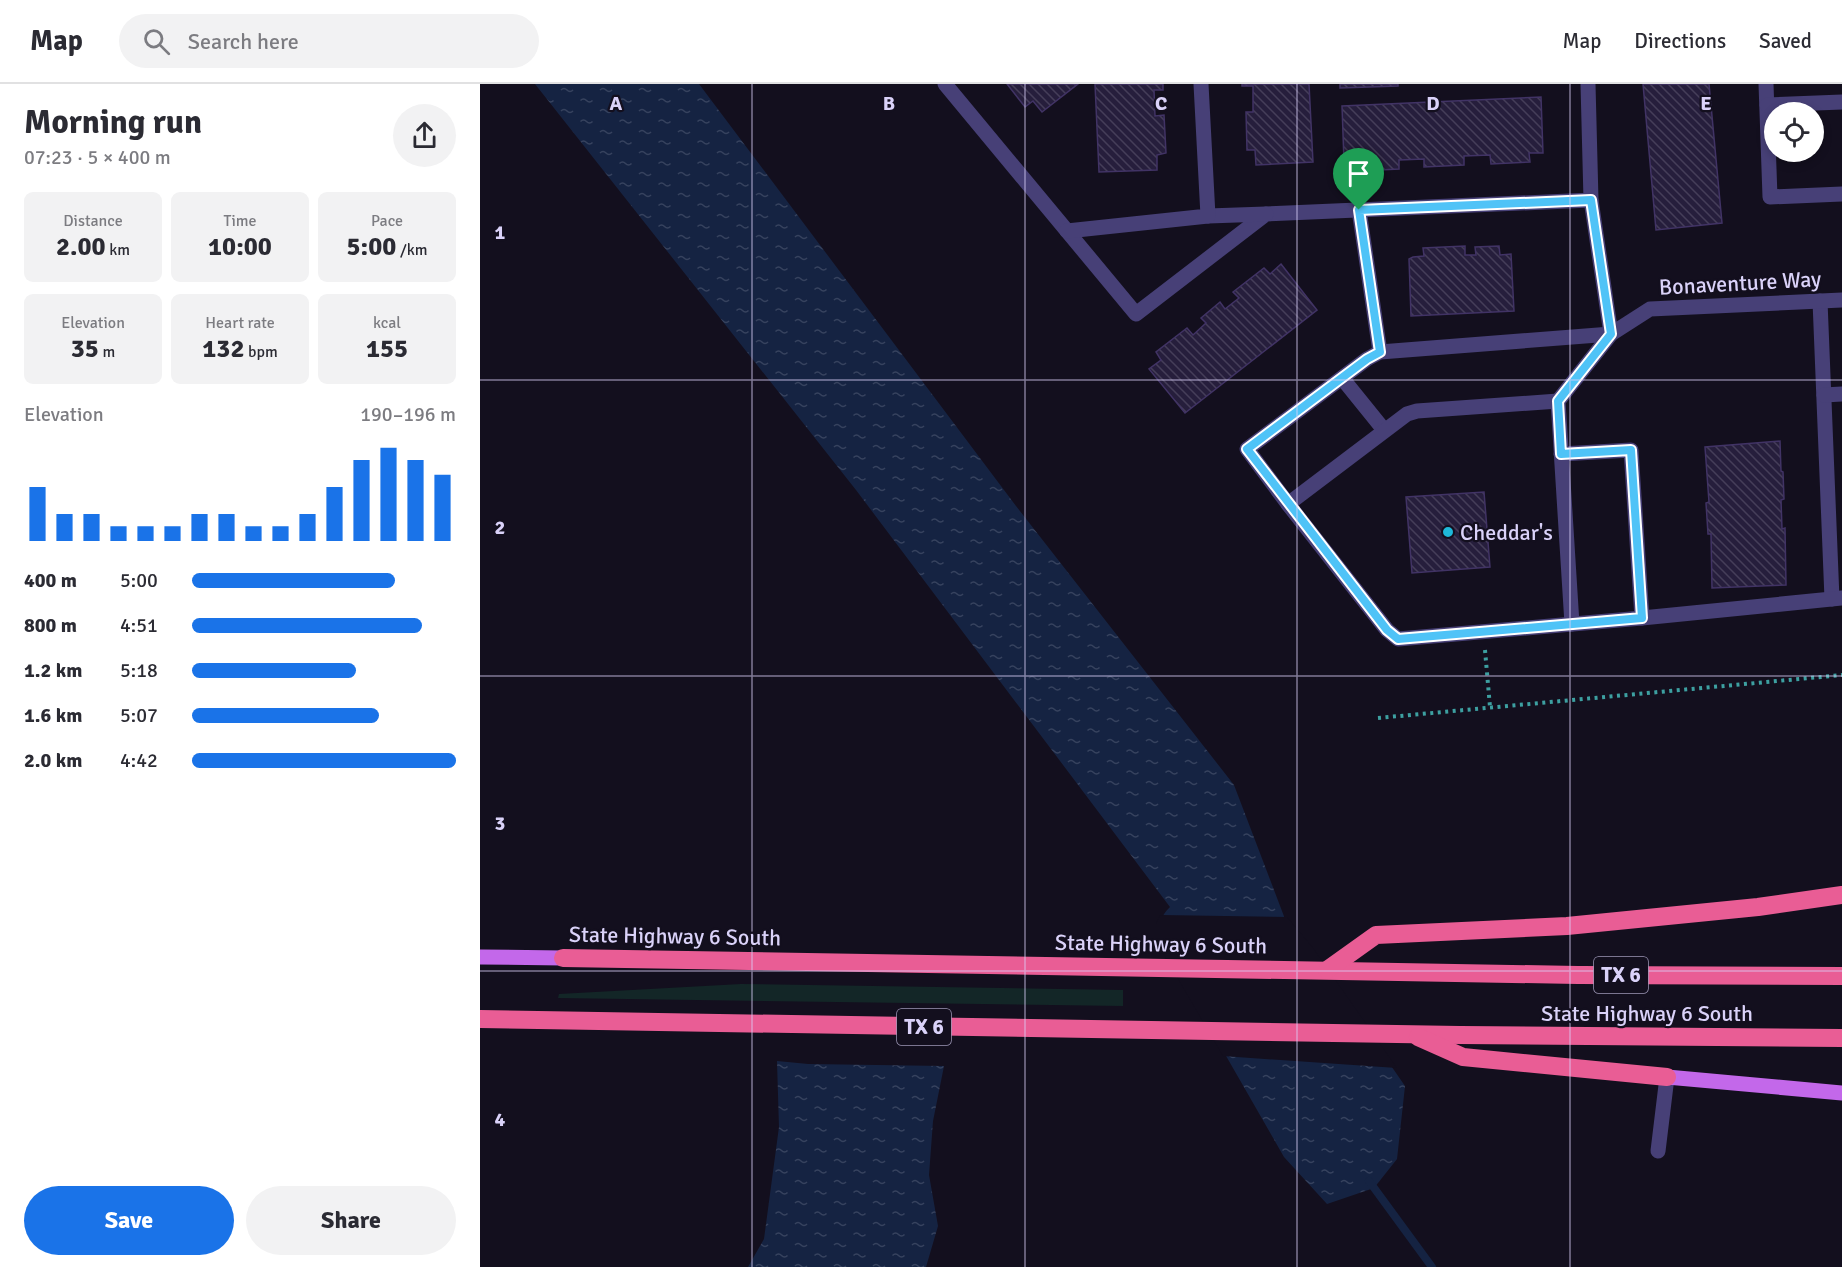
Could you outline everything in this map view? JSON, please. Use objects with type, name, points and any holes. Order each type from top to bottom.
[{"type":"highway","points":[[1327,970],[1376,935],[1519,929],[1663,917],[1842,895]]},
{"type":"highway","name":"State Highway 6 South","points":[[563,958],[1105,968],[1754,977],[1842,976]]},
{"type":"highway","name":"State Highway 6 South","points":[[480,1020],[1460,1035],[1842,1038]]},
{"type":"highway","points":[[1411,1034],[1463,1057],[1667,1077]]},
{"type":"main road","name":"State Highway 6 South","points":[[480,957],[563,958]]},
{"type":"main road","points":[[1667,1077],[1842,1093]]},
{"type":"street","points":[[945,84],[1136,314],[1266,214]]},
{"type":"street","points":[[1201,84],[1208,216]]},
{"type":"street","points":[[1572,624],[1558,401],[1611,334],[1591,200],[1588,84]]},
{"type":"street","points":[[1766,84],[1767,102]]},
{"type":"street","points":[[1824,103],[1842,102]]},
{"type":"street","points":[[1769,162],[1770,197],[1842,194]]},
{"type":"street","points":[[1067,231],[1208,216],[1591,200]]},
{"type":"street","points":[[1359,210],[1380,352]]},
{"type":"street","name":"Bonaventure Way","points":[[1611,334],[1650,309],[1842,300]]},
{"type":"street","points":[[1611,334],[1380,352],[1367,359],[1247,449],[1387,630],[1398,639],[1837,598],[1820,301]]},
{"type":"street","points":[[1342,378],[1384,430]]},
{"type":"street","points":[[1824,394],[1842,394]]},
{"type":"street","points":[[1288,504],[1407,414],[1416,411],[1558,401]]},
{"type":"street","points":[[1561,454],[1631,450],[1642,618]]},
{"type":"street","points":[[1658,1151],[1667,1077]]},
{"type":"path","points":[[1484,632],[1490,707]]},
{"type":"path","points":[[1378,718],[1842,675]]},
{"type":"green space","points":[[741,984],[1123,990],[1123,1006],[558,998],[559,994]]},
{"type":"water","points":[[535,84],[699,84],[1016,506],[1234,785],[1285,919],[1311,950],[1405,1086],[1397,1159],[1374,1188],[1327,1204],[1284,1157],[1159,939],[1161,922],[1170,907],[856,490]]},
{"type":"water","points":[[777,1061],[808,1064],[944,1066],[933,1121],[929,1175],[938,1226],[926,1267],[748,1267],[764,1239],[779,1127]]},
{"type":"pier","points":[[1160,915],[1287,917],[1313,948],[1397,1068],[1223,1056],[1156,941],[1156,924]]},
{"type":"building","points":[[1007,84],[1078,84],[1042,112],[1033,101],[1025,107]]},
{"type":"building","points":[[1095,84],[1163,84],[1163,90],[1154,90],[1155,116],[1164,115],[1166,153],[1157,155],[1157,170],[1099,172]]},
{"type":"building","points":[[1242,84],[1309,84],[1313,162],[1256,165],[1255,150],[1247,150],[1246,112],[1253,112],[1253,86],[1242,86]]},
{"type":"building","points":[[1340,84],[1398,84],[1398,86],[1340,88]]},
{"type":"building","points":[[1643,84],[1709,84],[1722,223],[1656,230]]},
{"type":"building","points":[[1541,97],[1543,153],[1529,153],[1530,162],[1491,164],[1490,155],[1464,156],[1464,165],[1424,167],[1424,159],[1399,160],[1399,169],[1359,171],[1359,162],[1344,162],[1342,106]]},
{"type":"building","points":[[1465,246],[1465,255],[1476,255],[1475,247],[1499,246],[1500,255],[1511,254],[1514,311],[1411,316],[1409,259],[1424,256],[1423,248]]},
{"type":"building","points":[[1281,264],[1317,310],[1185,413],[1149,369],[1161,360],[1156,352],[1187,328],[1193,335],[1206,323],[1201,318],[1220,302],[1225,309],[1239,298],[1233,292],[1264,268],[1270,274]]},
{"type":"building","points":[[1780,441],[1786,585],[1712,588],[1705,447]]},
{"type":"building","name":"Cheddar's","points":[[1484,492],[1490,567],[1412,573],[1406,497]]},
{"type":"waterway","points":[[1369,1181],[1432,1267]]},
{"type":"place","name":"Cheddar's","points":[[1448,532]]},
{"type":"route","points":[[1591,200],[1611,334],[1558,401],[1561,454],[1631,450],[1642,618],[1398,639],[1387,630],[1247,449],[1367,359],[1380,352],[1359,210],[1591,200]]}]
